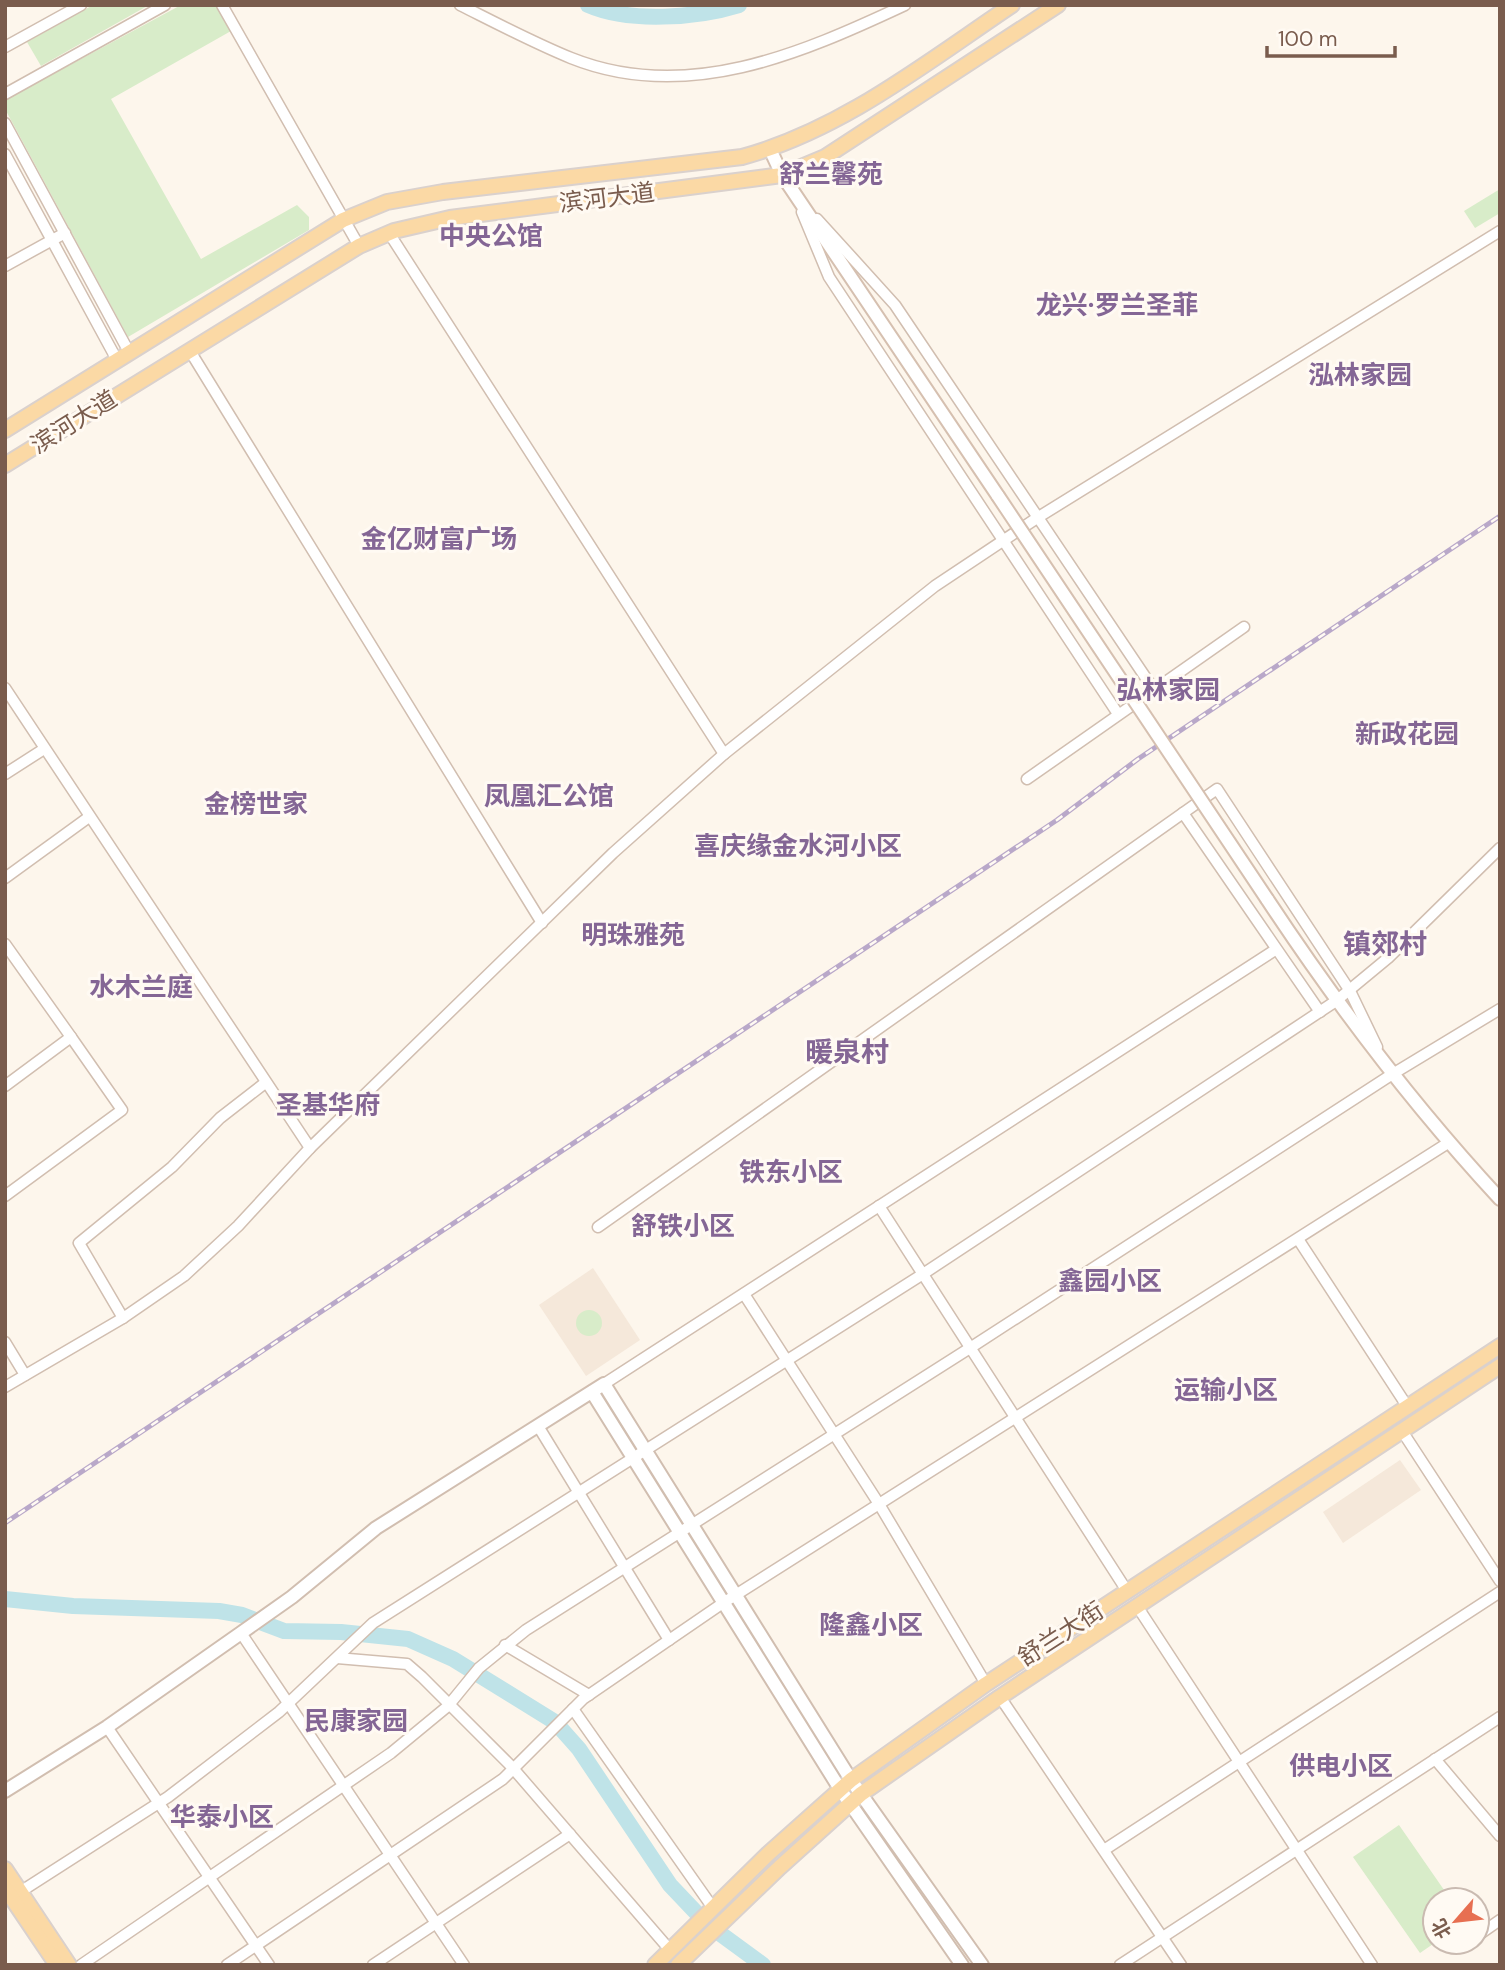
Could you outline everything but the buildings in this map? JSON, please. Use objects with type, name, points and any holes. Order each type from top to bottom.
[{"type":"main road","name":"滨河大道","points":[[5,430],[343,220],[387,202],[443,192],[742,157],[770,149],[814,133],[1012,5]]},
{"type":"main road","name":"滨河大道","points":[[5,465],[359,246],[389,233],[450,218],[782,175],[825,157],[1058,5]]},
{"type":"main road","name":"舒兰大街","points":[[655,1965],[845,1784],[986,1684],[1500,1346]]},
{"type":"main road","name":"舒兰大街","points":[[678,1965],[856,1799],[1000,1697],[1500,1366]]},
{"type":"main road","points":[[5,1869],[69,1965]]},
{"type":"main road","points":[[5,1888],[57,1965]]},
{"type":"street","points":[[5,47],[81,5]]},
{"type":"street","points":[[5,94],[165,5]]},
{"type":"street","points":[[222,5],[359,246]]},
{"type":"street","points":[[460,5],[573,59],[646,76],[695,77],[766,63],[905,5]]},
{"type":"street","points":[[5,123],[65,233],[123,356]]},
{"type":"street","points":[[770,149],[795,195],[1336,1002],[1391,1075],[1500,1199]]},
{"type":"street","points":[[5,154],[52,241],[123,356]]},
{"type":"street","points":[[795,195],[895,305],[1154,690]]},
{"type":"street","points":[[795,195],[829,277],[1118,715]]},
{"type":"street","points":[[5,1387],[123,1318],[184,1276],[238,1226],[310,1148],[542,923],[724,754],[935,586],[1037,518],[1500,231]]},
{"type":"street","points":[[5,266],[65,233]]},
{"type":"street","points":[[389,233],[724,754]]},
{"type":"street","points":[[190,351],[542,923]]},
{"type":"street","points":[[1027,779],[1244,627]]},
{"type":"street","points":[[5,688],[310,1148]]},
{"type":"street","points":[[5,774],[44,749]]},
{"type":"street","points":[[598,1227],[1217,789],[1350,990],[1391,1075]]},
{"type":"street","points":[[1183,813],[1320,1013]]},
{"type":"street","points":[[5,878],[89,817]]},
{"type":"street","points":[[20,1892],[159,1803],[288,1703],[373,1623],[923,1274],[1336,1002],[1388,958],[1500,848]]},
{"type":"street","points":[[5,944],[122,1110],[5,1196]]},
{"type":"street","points":[[5,1791],[107,1727],[292,1597],[376,1528],[592,1392],[1275,950]]},
{"type":"street","points":[[81,1965],[391,1753],[449,1705],[479,1668],[505,1645],[971,1348],[1391,1075],[1500,1009]]},
{"type":"street","points":[[5,1086],[71,1037]]},
{"type":"street","points":[[123,1318],[79,1243],[172,1167],[220,1118],[265,1083]]},
{"type":"street","points":[[227,1965],[513,1769],[589,1695],[723,1602],[1448,1143]]},
{"type":"street","points":[[879,1206],[1127,1591]]},
{"type":"street","points":[[1298,1239],[1407,1406]]},
{"type":"street","points":[[744,1294],[879,1504],[986,1684]]},
{"type":"street","points":[[5,1342],[25,1375]]},
{"type":"street","points":[[604,1384],[735,1595],[845,1784]]},
{"type":"street","points":[[592,1392],[723,1602],[845,1784],[982,1965]]},
{"type":"street","points":[[538,1426],[669,1640]]},
{"type":"street","points":[[1402,1431],[1500,1581]]},
{"type":"street","points":[[1104,1850],[1500,1592]]},
{"type":"street","points":[[1137,1606],[1372,1965]]},
{"type":"street","points":[[241,1633],[464,1965]]},
{"type":"street","points":[[505,1645],[589,1695]]},
{"type":"street","points":[[338,1657],[407,1664],[513,1769],[675,1945]]},
{"type":"street","points":[[1000,1697],[1181,1965]]},
{"type":"street","points":[[572,1710],[713,1908]]},
{"type":"street","points":[[1120,1965],[1500,1717]]},
{"type":"street","points":[[107,1727],[269,1965]]},
{"type":"street","points":[[1435,1759],[1500,1836]]},
{"type":"street","points":[[856,1799],[962,1965]]},
{"type":"street","points":[[373,1965],[570,1834]]},
{"type":"shaded area","points":[[593,1268],[640,1340],[586,1376],[539,1305]]},
{"type":"shaded area","points":[[1400,1460],[1421,1490],[1343,1543],[1323,1512]]},
{"type":"green space","points":[[93,5],[149,5],[41,66],[27,42]]},
{"type":"green space","points":[[181,5],[216,5],[231,31],[111,99],[201,259],[297,205],[309,217],[309,230],[128,337],[5,109],[5,100]]},
{"type":"green space","points":[[1500,189],[1500,213],[1475,228],[1464,211]]},
{"type":"green space","points":[[589,1310],[598,1314],[602,1323],[598,1332],[589,1336],[580,1332],[576,1323],[580,1314]]},
{"type":"green space","points":[[1399,1825],[1441,1886],[1421,1886],[1421,1952],[1420,1953],[1353,1857]]},
{"type":"waterway","points":[[588,5],[623,14],[663,17],[703,13],[739,5]]},
{"type":"waterway","points":[[5,1599],[73,1606],[219,1611],[242,1615],[284,1631],[341,1632],[408,1639],[453,1659],[555,1722],[579,1749],[670,1885],[707,1924],[763,1965]]},
{"type":"railway","points":[[5,1523],[1057,820],[1138,759],[1500,516]]},
{"type":"district","name":"舒兰馨苑","points":[[831,174]]},
{"type":"district","name":"中央公馆","points":[[491,236]]},
{"type":"district","name":"龙兴·罗兰圣菲","points":[[1117,305]]},
{"type":"district","name":"泓林家园","points":[[1360,375]]},
{"type":"district","name":"金亿财富广场","points":[[439,539]]},
{"type":"district","name":"弘林家园","points":[[1168,690]]},
{"type":"district","name":"新政花园","points":[[1407,734]]},
{"type":"district","name":"凤凰汇公馆","points":[[549,796]]},
{"type":"district","name":"金榜世家","points":[[256,804]]},
{"type":"district","name":"喜庆缘金水河小区","points":[[798,846]]},
{"type":"district","name":"明珠雅苑","points":[[633,935]]},
{"type":"district","name":"镇郊村","points":[[1385,944]]},
{"type":"district","name":"水木兰庭","points":[[141,987]]},
{"type":"district","name":"暖泉村","points":[[847,1052]]},
{"type":"district","name":"圣基华府","points":[[328,1105]]},
{"type":"district","name":"铁东小区","points":[[791,1172]]},
{"type":"district","name":"舒铁小区","points":[[683,1226]]},
{"type":"district","name":"鑫园小区","points":[[1110,1281]]},
{"type":"district","name":"运输小区","points":[[1226,1390]]},
{"type":"district","name":"隆鑫小区","points":[[871,1625]]},
{"type":"district","name":"民康家园","points":[[356,1721]]},
{"type":"district","name":"供电小区","points":[[1341,1766]]},
{"type":"district","name":"华泰小区","points":[[222,1817]]}]
